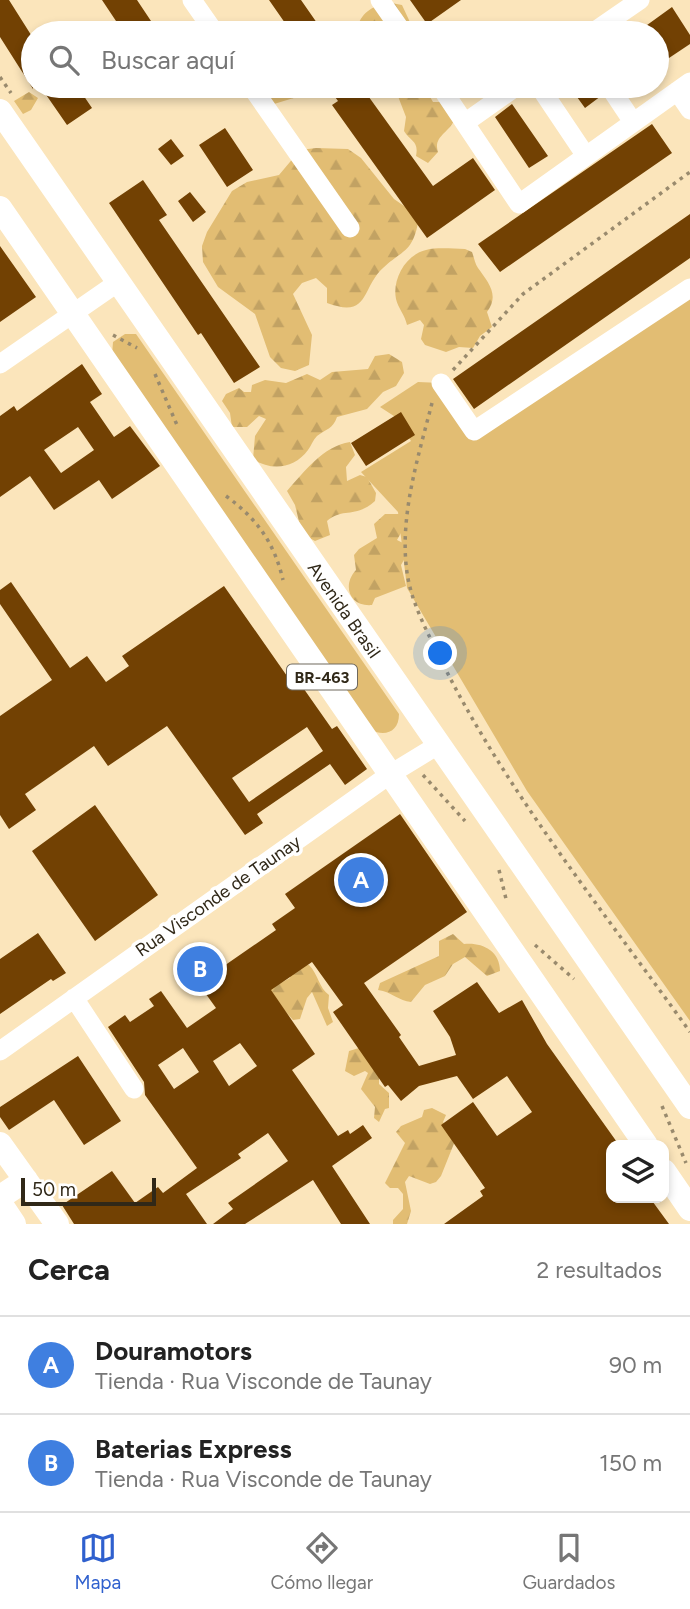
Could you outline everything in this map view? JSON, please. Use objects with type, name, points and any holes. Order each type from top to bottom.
[{"type":"main road","name":"Avenida Brasil","points":[[0,111],[690,1107]]},
{"type":"main road","name":"BR-463","points":[[0,208],[75,313],[389,775],[643,1140]]},
{"type":"main road","points":[[0,1144],[57,1224]]},
{"type":"main road","points":[[669,1178],[690,1209]]},
{"type":"main road","points":[[0,1198],[26,1180]]},
{"type":"main road","points":[[0,1203],[14,1224]]},
{"type":"street","points":[[192,0],[207,21]]},
{"type":"street","points":[[380,0],[395,21]]},
{"type":"street","points":[[609,21],[640,0]]},
{"type":"street","points":[[669,97],[684,86],[690,110]]},
{"type":"street","points":[[259,98],[351,228]]},
{"type":"street","points":[[449,98],[519,204],[667,98]]},
{"type":"street","points":[[466,122],[500,98]]},
{"type":"street","points":[[547,98],[586,156]]},
{"type":"street","points":[[617,98],[633,122]]},
{"type":"street","points":[[0,364],[117,283]]},
{"type":"street","points":[[441,383],[474,431],[690,288]]},
{"type":"street","name":"Rua Visconde de Taunay","points":[[0,1051],[389,775],[438,745]]},
{"type":"street","points":[[74,998],[134,1089]]},
{"type":"path","points":[[690,172],[523,294],[441,383],[435,392],[409,499],[406,563],[413,603],[453,685],[497,761],[690,1032]]},
{"type":"path","points":[[108,333],[123,338],[140,350]]},
{"type":"path","points":[[154,368],[179,430]]},
{"type":"path","points":[[220,492],[244,509],[264,532],[279,561],[285,586]]},
{"type":"path","points":[[412,761],[469,826]]},
{"type":"path","points":[[497,867],[503,878],[508,911]]},
{"type":"path","points":[[531,941],[578,985]]},
{"type":"path","points":[[659,1100],[690,1172]]},
{"type":"green space","points":[[386,2],[402,5],[409,21],[360,21],[374,7]]},
{"type":"green space","points":[[21,97],[38,98],[31,110],[23,114],[14,101]]},
{"type":"green space","points":[[267,98],[294,98],[274,104]]},
{"type":"green space","points":[[399,98],[431,98],[433,102],[441,102],[454,121],[439,139],[438,152],[428,163],[416,156],[415,144],[404,131],[406,117]]},
{"type":"green space","points":[[348,149],[361,158],[394,199],[407,208],[418,223],[409,246],[383,268],[358,304],[341,307],[327,303],[327,288],[316,278],[302,283],[293,294],[312,335],[309,365],[295,371],[281,368],[270,357],[255,314],[218,287],[203,262],[202,246],[207,232],[232,191],[247,182],[279,175],[300,150]]},
{"type":"green space","points":[[435,249],[465,249],[472,252],[493,294],[487,312],[492,327],[480,336],[473,348],[459,347],[446,352],[425,345],[421,339],[424,325],[420,320],[407,325],[396,299],[396,284],[406,263],[419,253]]},
{"type":"green space","points":[[690,294],[690,1021],[527,791],[407,588],[398,512],[361,472],[411,441],[397,418],[380,407],[418,382],[441,383],[473,437]]},
{"type":"green space","points":[[125,334],[136,334],[399,714],[394,729],[386,733],[371,730],[112,355],[113,342]]},
{"type":"green space","points":[[389,354],[402,362],[404,373],[396,386],[383,392],[367,409],[337,417],[302,456],[282,466],[267,465],[253,459],[255,436],[266,419],[259,416],[247,427],[232,427],[230,413],[222,401],[226,394],[239,388],[244,392],[251,392],[252,385],[265,380],[286,383],[307,374],[320,380],[332,372],[368,369],[375,356]]},
{"type":"green space","points":[[350,442],[355,455],[346,467],[347,481],[360,475],[367,477],[376,493],[375,501],[361,510],[338,514],[327,521],[330,535],[315,541],[302,534],[295,505],[287,491],[323,454],[340,444]]},
{"type":"green space","points":[[385,514],[399,514],[403,521],[397,540],[403,543],[405,558],[401,565],[406,586],[375,598],[372,605],[364,605],[350,594],[349,582],[356,570],[354,555],[377,538],[374,524]]},
{"type":"green space","points":[[453,934],[464,944],[477,944],[488,949],[497,958],[500,971],[487,976],[465,957],[453,964],[445,976],[425,985],[411,1002],[378,990],[380,983],[439,956],[439,941]]},
{"type":"green space","points":[[302,964],[309,965],[329,995],[328,1008],[333,1022],[327,1026],[312,992],[307,998],[300,1019],[293,1020],[271,995],[271,988],[290,978],[291,971]]},
{"type":"green space","points":[[359,1048],[379,1077],[379,1084],[389,1093],[389,1108],[385,1109],[379,1122],[374,1118],[375,1107],[361,1089],[368,1073],[365,1071],[354,1076],[345,1071],[349,1051]]},
{"type":"green space","points":[[432,1108],[446,1115],[443,1122],[455,1141],[436,1182],[430,1184],[409,1176],[405,1182],[411,1211],[407,1224],[393,1224],[393,1220],[403,1209],[403,1194],[398,1188],[390,1188],[385,1183],[405,1143],[396,1132],[401,1126],[422,1117],[424,1110]]},
{"type":"building","points":[[0,0],[9,0],[22,21],[21,70],[0,37]]},
{"type":"building","points":[[102,0],[137,0],[151,21],[116,21]]},
{"type":"building","points":[[269,0],[301,0],[316,21],[284,21]]},
{"type":"building","points":[[410,0],[461,0],[431,21],[425,21]]},
{"type":"building","points":[[672,7],[690,35],[690,44],[669,58],[669,21],[653,21]]},
{"type":"building","points":[[48,98],[85,98],[92,108],[67,125]]},
{"type":"building","points":[[336,98],[370,98],[433,186],[473,158],[495,190],[427,238],[332,105],[338,101]]},
{"type":"building","points":[[578,98],[598,98],[585,108]]},
{"type":"building","points":[[512,104],[548,156],[529,168],[495,117]]},
{"type":"building","points":[[652,124],[672,153],[500,272],[478,244]]},
{"type":"building","points":[[225,128],[253,170],[227,187],[199,145]]},
{"type":"building","points":[[171,139],[184,156],[171,165],[158,149]]},
{"type":"building","points":[[143,180],[167,215],[159,220],[260,367],[234,383],[201,333],[198,335],[109,203]]},
{"type":"building","points":[[190,192],[206,212],[193,222],[178,201]]},
{"type":"building","points":[[690,214],[690,258],[474,409],[453,379]]},
{"type":"building","points":[[0,246],[36,297],[0,322]]},
{"type":"building","points":[[82,364],[102,394],[90,402],[114,437],[130,426],[160,466],[112,499],[99,480],[54,510],[30,476],[0,497],[0,416],[14,406],[17,411]],"holes":[[[78,427],[94,450],[61,473],[44,450]]]},
{"type":"building","points":[[401,412],[415,435],[366,466],[351,443]]},
{"type":"building","points":[[11,582],[70,668],[87,656],[106,682],[129,666],[122,656],[224,586],[287,676],[292,672],[332,729],[337,726],[367,769],[345,785],[330,764],[257,814],[263,823],[245,835],[167,726],[108,766],[94,746],[25,794],[36,810],[9,829],[0,815],[0,716],[52,680],[0,604],[0,590]],"holes":[[[307,727],[323,751],[249,802],[232,778]]]},
{"type":"building","points":[[95,805],[158,895],[95,941],[32,851]]},
{"type":"building","points":[[400,814],[467,912],[364,983],[401,1035],[399,1037],[419,1066],[456,1055],[450,1037],[433,1011],[477,982],[499,1013],[522,1000],[547,1044],[615,1140],[606,1140],[606,1203],[654,1203],[669,1224],[444,1224],[483,1196],[480,1191],[485,1188],[441,1125],[473,1102],[497,1136],[532,1112],[507,1076],[473,1099],[457,1076],[419,1086],[401,1101],[388,1085],[385,1087],[333,1012],[343,1005],[312,962],[271,990],[315,1054],[292,1070],[338,1136],[348,1130],[350,1134],[363,1125],[372,1138],[332,1166],[370,1224],[341,1224],[313,1180],[245,1224],[213,1224],[233,1209],[228,1203],[288,1161],[268,1133],[238,1154],[241,1158],[186,1194],[207,1224],[74,1224],[62,1205],[112,1171],[135,1203],[158,1187],[163,1193],[197,1168],[145,1095],[144,1082],[108,1027],[125,1015],[130,1022],[154,1006],[149,999],[161,991],[187,1028],[216,1008],[193,976],[216,961],[221,968],[276,930],[272,924],[295,908],[285,894]],"holes":[[[240,1043],[257,1066],[229,1086],[213,1061]],[[183,1048],[199,1072],[174,1089],[158,1065]]]},
{"type":"building","points":[[38,933],[66,973],[53,981],[51,979],[0,1014],[0,959]]},
{"type":"building","points":[[78,1056],[121,1121],[84,1145],[54,1100],[9,1130],[0,1117],[0,1107]]},
{"type":"place","name":"Douramotors","points":[[361,880]]},
{"type":"place","name":"Baterias Express","points":[[200,969]]}]
